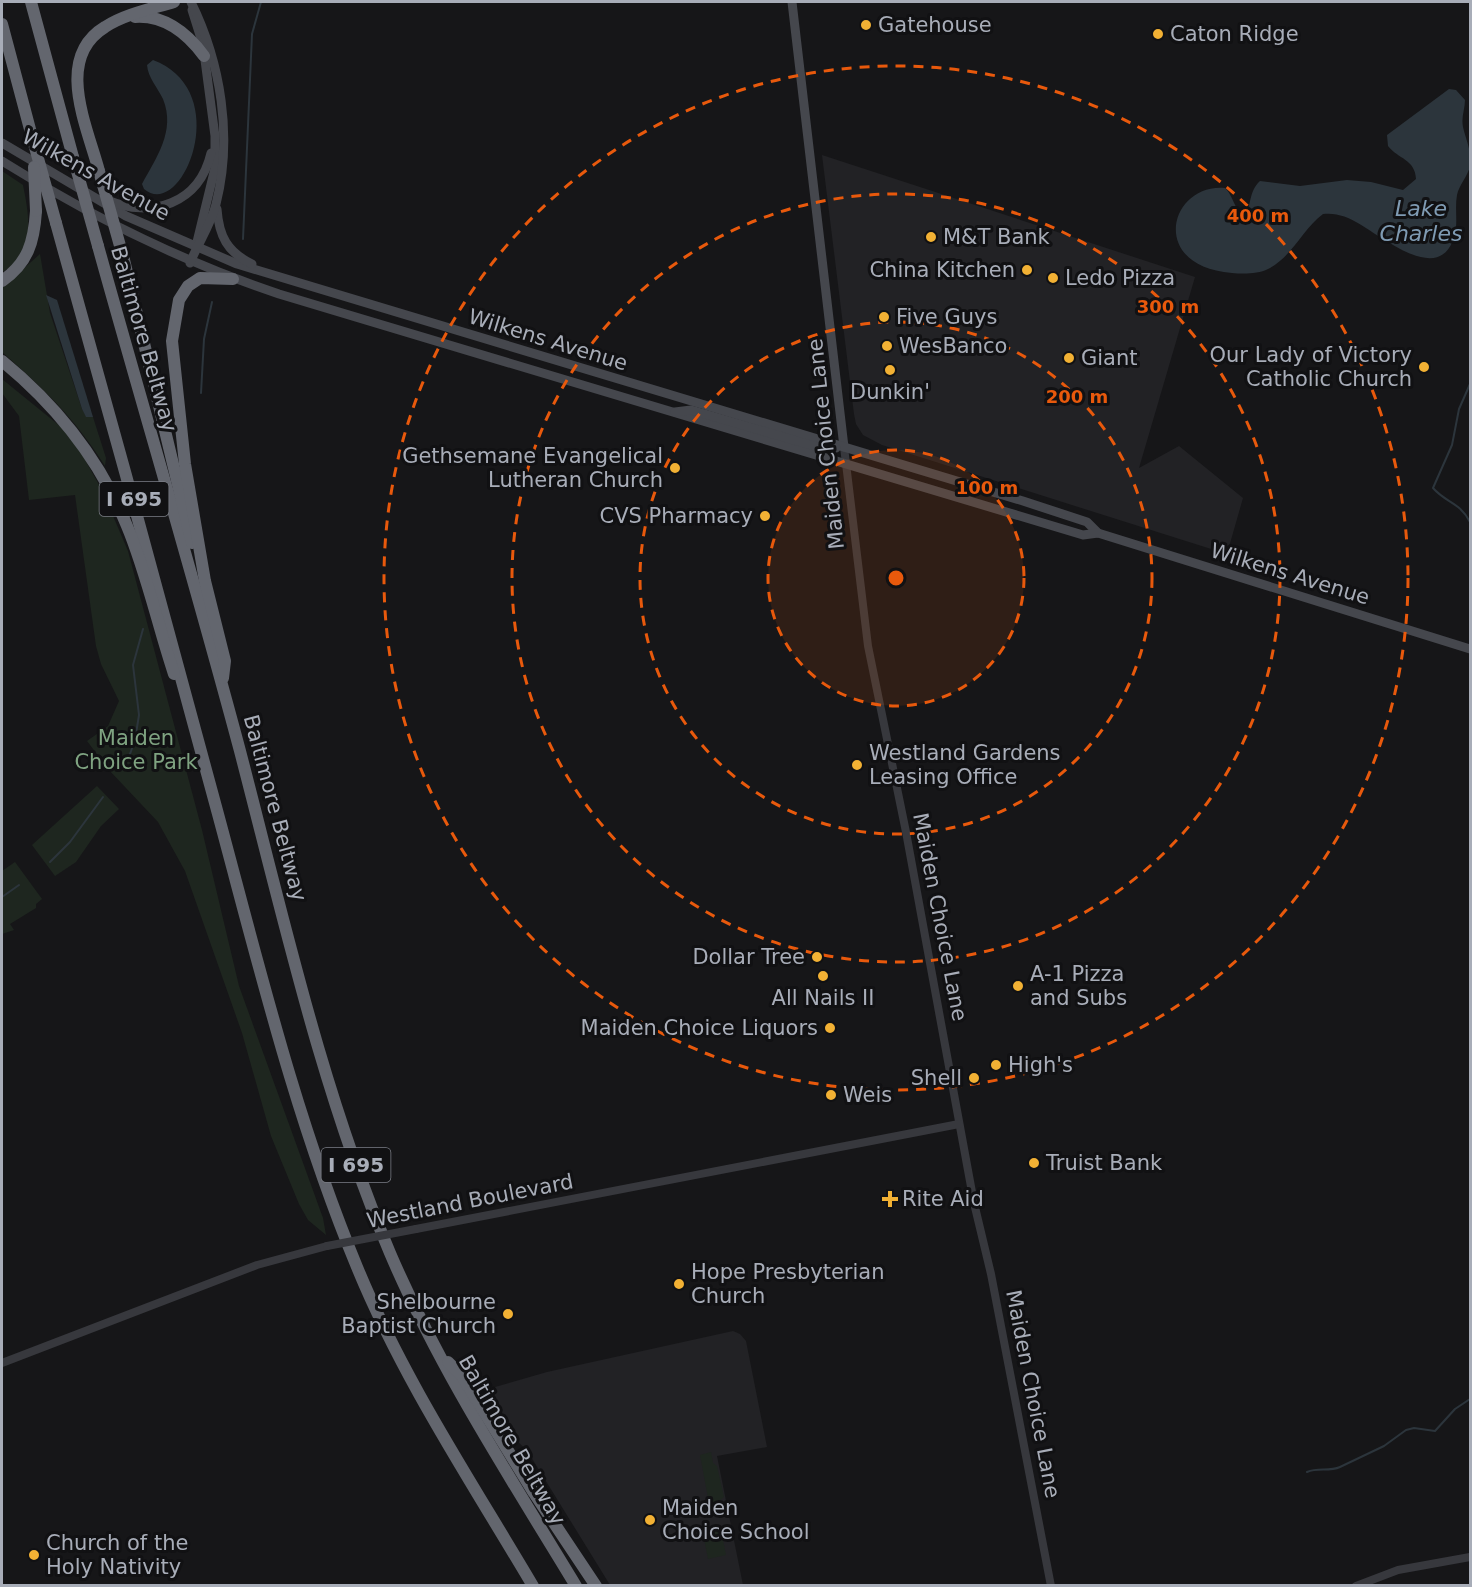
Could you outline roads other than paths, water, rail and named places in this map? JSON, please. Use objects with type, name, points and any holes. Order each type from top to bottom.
[{"type":"highway","name":"Baltimore Beltway","points":[[31,2],[222,685],[305,1001],[341,1125],[391,1255],[437,1350],[576,1586]]},
{"type":"highway","points":[[174,2],[122,18],[94,35],[83,49],[76,81],[124,260],[187,525],[205,581],[225,661],[222,685]]},
{"type":"highway","points":[[122,18],[142,17],[172,25],[193,42],[204,56]]},
{"type":"highway","name":"I 695","points":[[2,24],[30,133],[164,607],[292,1084],[333,1208],[376,1309],[421,1400],[533,1586]]},
{"type":"highway","points":[[2,281],[28,254],[33,243],[36,211],[30,133]]},
{"type":"highway","points":[[205,581],[185,464],[172,341],[179,300],[188,286],[207,277],[233,279]]},
{"type":"highway","points":[[2,361],[55,409],[69,426],[118,505],[134,544],[153,611],[208,776]]},
{"type":"highway","points":[[437,1350],[462,1377],[534,1493],[596,1586]]},
{"type":"main road","points":[[191,2],[204,56],[216,136],[215,168],[208,202],[198,231],[196,248]]},
{"type":"main road","points":[[190,263],[205,235],[216,204],[223,150],[223,106],[210,49],[191,2]]},
{"type":"main road","name":"Maiden Choice Lane","points":[[792,2],[844,447]]},
{"type":"main road","points":[[62,181],[122,206],[156,208],[181,198],[199,181],[209,164],[216,136]]},
{"type":"main road","name":"Wilkens Avenue","points":[[2,143],[62,181],[126,216],[196,248],[281,277],[1087,522],[1098,533],[1470,649]]},
{"type":"main road","name":"Wilkens Avenue","points":[[2,161],[109,225],[190,263],[233,279],[1083,536],[1098,533]]},
{"type":"main road","points":[[216,204],[220,235],[232,252],[281,277]]},
{"type":"main road","points":[[672,412],[691,410],[821,448],[844,447]]},
{"type":"street","name":"Maiden Choice Lane","points":[[844,447],[868,645],[1051,1586]]},
{"type":"street","name":"Westland Boulevard","points":[[2,1363],[257,1265],[327,1246],[960,1124]]},
{"type":"street","points":[[1356,1586],[1398,1570],[1470,1557]]},
{"type":"water","points":[[153,60],[178,76],[192,98],[197,123],[194,148],[185,171],[173,187],[159,194],[144,189],[142,184],[163,144],[167,122],[163,99],[148,70],[147,65]]},
{"type":"water","name":"Lake Charles","points":[[1449,89],[1456,90],[1465,100],[1463,123],[1470,166],[1457,195],[1453,241],[1447,251],[1439,256],[1431,258],[1410,254],[1357,222],[1332,214],[1323,214],[1316,220],[1284,258],[1268,269],[1255,273],[1232,273],[1205,267],[1187,256],[1178,242],[1176,226],[1181,211],[1191,198],[1206,190],[1225,188],[1238,209],[1245,214],[1256,185],[1260,181],[1300,186],[1347,180],[1371,182],[1403,190],[1416,179],[1415,172],[1409,163],[1388,146],[1387,135]]},
{"type":"water","points":[[46,295],[57,300],[93,417],[86,417],[82,409]]},
{"type":"waterway","points":[[243,239],[252,34],[261,2]]},
{"type":"waterway","points":[[201,393],[204,339],[212,302]]},
{"type":"waterway","points":[[1470,384],[1459,409],[1452,445],[1433,488],[1462,510],[1470,522]]},
{"type":"waterway","points":[[119,766],[130,754],[135,740],[139,715],[133,665],[143,629]]},
{"type":"waterway","points":[[50,862],[70,842],[103,797]]},
{"type":"waterway","points":[[2,897],[19,885]]},
{"type":"waterway","points":[[1307,1472],[1340,1467],[1384,1446],[1406,1430],[1414,1428],[1435,1431],[1455,1409],[1470,1399]]},
{"type":"place","name":"Gatehouse","points":[[866,25]]},
{"type":"place","name":"Caton Ridge","points":[[1158,34]]},
{"type":"place","name":"M&T Bank","points":[[931,237]]},
{"type":"place","name":"China Kitchen","points":[[1027,270]]},
{"type":"place","name":"Ledo Pizza","points":[[1053,278]]},
{"type":"place","name":"Five Guys","points":[[884,317]]},
{"type":"place","name":"WesBanco","points":[[887,346]]},
{"type":"place","name":"Giant","points":[[1069,358]]},
{"type":"place","name":"Our Lady of Victory Catholic Church","points":[[1424,367]]},
{"type":"place","name":"Dunkin'","points":[[890,370]]},
{"type":"place","name":"Gethsemane Evangelical Lutheran Church","points":[[675,468]]},
{"type":"place","name":"CVS Pharmacy","points":[[765,516]]},
{"type":"place","name":"Westland Gardens Leasing Office","points":[[857,765]]},
{"type":"place","name":"Dollar Tree","points":[[817,957]]},
{"type":"place","name":"All Nails II","points":[[823,976]]},
{"type":"place","name":"A-1 Pizza and Subs","points":[[1018,986]]},
{"type":"place","name":"Maiden Choice Liquors","points":[[830,1028]]},
{"type":"place","name":"High's","points":[[996,1065]]},
{"type":"place","name":"Shell","points":[[974,1078]]},
{"type":"place","name":"Weis","points":[[831,1095]]},
{"type":"place","name":"Truist Bank","points":[[1034,1163]]},
{"type":"place","name":"Rite Aid","points":[[890,1199]]},
{"type":"place","name":"Hope Presbyterian Church","points":[[679,1284]]},
{"type":"place","name":"Shelbourne Baptist Church","points":[[508,1314]]},
{"type":"place","name":"Maiden Choice School","points":[[650,1520]]},
{"type":"place","name":"Church of the Holy Nativity","points":[[34,1555]]},
{"type":"park label","name":"Maiden Choice Park","points":[[136,750]]}]
